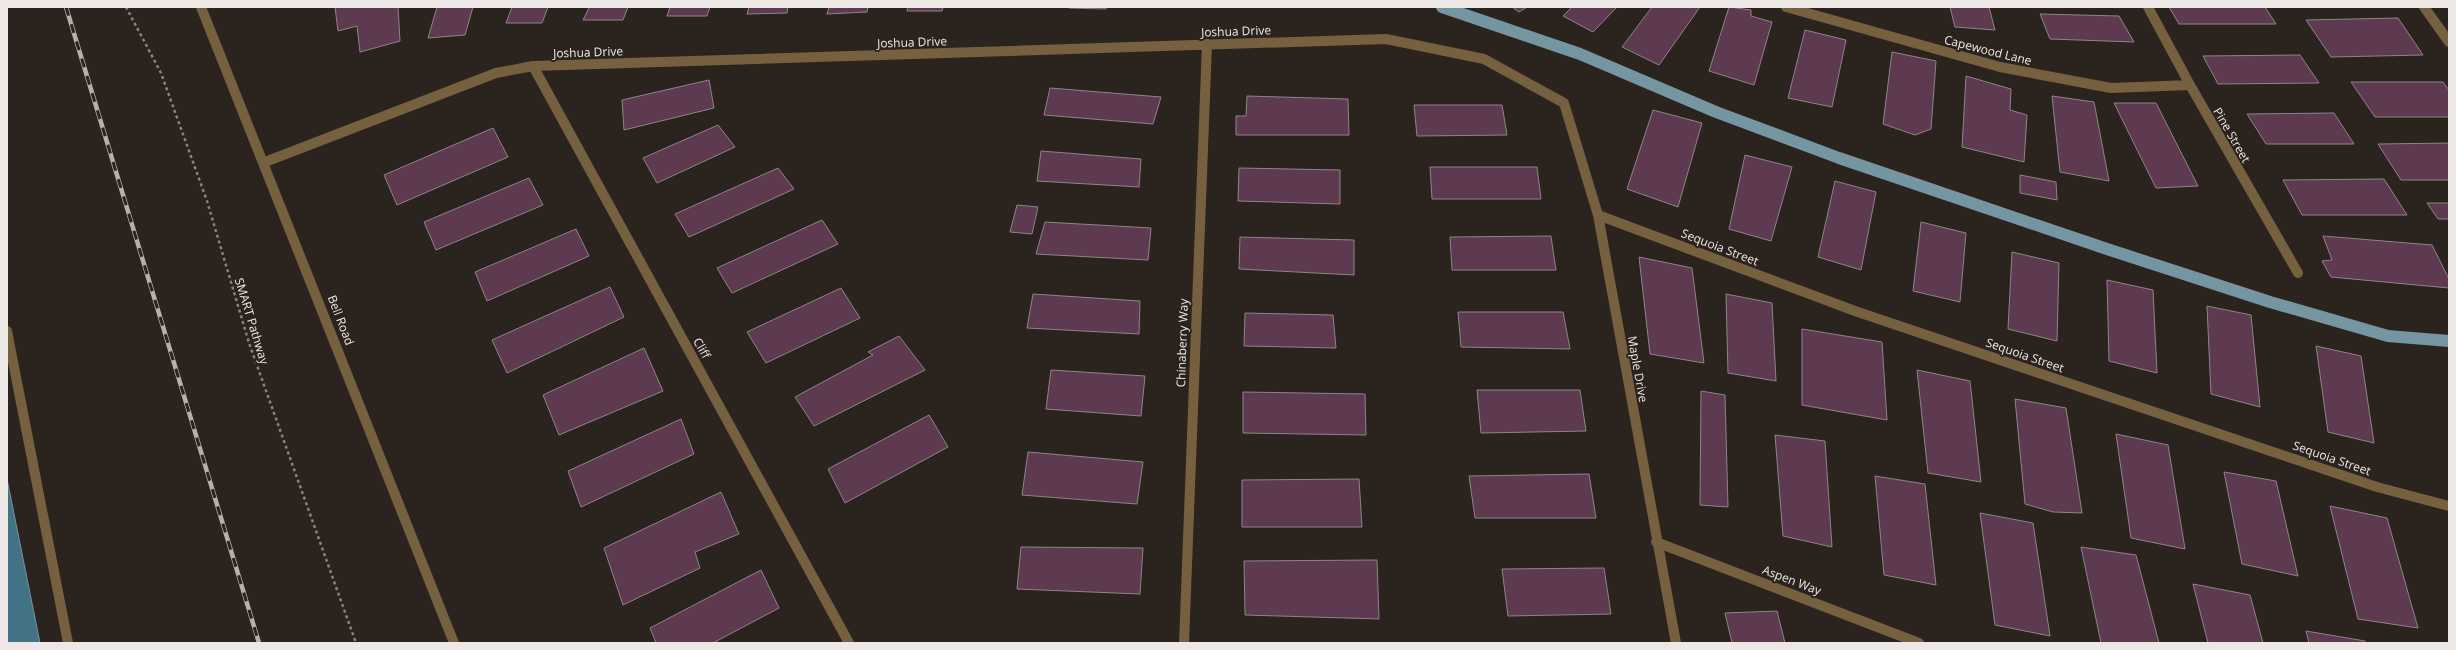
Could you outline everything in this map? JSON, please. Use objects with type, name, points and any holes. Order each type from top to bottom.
[{"type":"street","name":"Bell Road","points":[[201,7],[265,162],[454,643]]},
{"type":"street","name":"Capewood Lane","points":[[1786,7],[1805,10],[2000,67],[2111,88],[2190,85]]},
{"type":"street","name":"Pine Street","points":[[2148,7],[2190,85],[2298,273]]},
{"type":"street","points":[[2424,7],[2449,42]]},
{"type":"street","name":"Joshua Drive","points":[[265,162],[496,73],[533,66],[1386,39],[1484,59],[1564,102]]},
{"type":"street","name":"Chinaberry Way","points":[[1184,643],[1207,44]]},
{"type":"street","name":"Cliff","points":[[533,66],[849,643]]},
{"type":"street","name":"Maple Drive","points":[[1564,102],[1598,215],[1656,542],[1676,643]]},
{"type":"street","name":"Sequoia Street","points":[[1598,215],[1862,314],[2377,487],[2449,506]]},
{"type":"street","points":[[7,331],[68,643]]},
{"type":"street","name":"Aspen Way","points":[[1656,542],[1919,643]]},
{"type":"path","name":"SMART Pathway","points":[[126,7],[161,73],[206,201],[249,343],[356,643]]},
{"type":"water","points":[[7,479],[40,643],[7,643]]},
{"type":"building","points":[[335,7],[398,7],[400,41],[360,52],[357,26],[338,31]]},
{"type":"building","points":[[437,7],[473,7],[465,35],[428,38]]},
{"type":"building","points":[[512,7],[548,7],[542,23],[506,23]]},
{"type":"building","points":[[583,7],[628,7],[623,20],[583,20],[589,8]]},
{"type":"building","points":[[670,7],[710,7],[707,16],[667,16]]},
{"type":"building","points":[[749,7],[788,7],[787,13],[747,14]]},
{"type":"building","points":[[829,7],[868,7],[867,12],[827,14]]},
{"type":"building","points":[[908,7],[943,7],[942,11],[907,11]]},
{"type":"building","points":[[1069,7],[1106,7],[1106,9],[1069,8]]},
{"type":"building","points":[[1512,7],[1527,7],[1519,12]]},
{"type":"building","points":[[1572,7],[1617,7],[1593,32],[1563,16]]},
{"type":"building","points":[[1652,7],[1700,7],[1659,65],[1622,47]]},
{"type":"building","points":[[1729,7],[1751,10],[1751,16],[1772,22],[1754,85],[1709,71]]},
{"type":"building","points":[[1950,7],[1989,7],[1995,30],[1955,27]]},
{"type":"building","points":[[2169,7],[2265,7],[2276,24],[2179,24]]},
{"type":"building","points":[[2040,14],[2119,16],[2134,42],[2050,39]]},
{"type":"building","points":[[2398,18],[2423,55],[2331,57],[2306,20]]},
{"type":"building","points":[[1805,30],[1846,40],[1832,107],[1788,98]]},
{"type":"building","points":[[1892,52],[1936,61],[1931,129],[1915,135],[1883,124]]},
{"type":"building","points":[[2300,55],[2319,83],[2218,84],[2203,56]]},
{"type":"building","points":[[1966,76],[2011,89],[2010,110],[2027,115],[2024,162],[1962,147]]},
{"type":"building","points":[[709,80],[714,108],[624,130],[622,100]]},
{"type":"building","points":[[2351,82],[2443,82],[2449,90],[2449,117],[2375,117]]},
{"type":"building","points":[[1050,88],[1161,97],[1153,124],[1044,115]]},
{"type":"building","points":[[1247,96],[1348,99],[1349,135],[1236,135],[1236,116],[1246,116]]},
{"type":"building","points":[[2052,96],[2094,102],[2109,181],[2060,172]]},
{"type":"building","points":[[2114,103],[2156,103],[2198,186],[2156,188]]},
{"type":"building","points":[[1414,105],[1502,105],[1507,135],[1417,136]]},
{"type":"building","points":[[1653,110],[1702,123],[1678,207],[1627,189]]},
{"type":"building","points":[[2334,113],[2354,144],[2266,144],[2247,114]]},
{"type":"building","points":[[718,125],[735,147],[657,183],[643,158]]},
{"type":"building","points":[[493,128],[508,157],[397,205],[384,175]]},
{"type":"building","points":[[2449,143],[2449,180],[2401,180],[2378,144]]},
{"type":"building","points":[[1041,151],[1141,159],[1139,187],[1037,181]]},
{"type":"building","points":[[1745,155],[1792,167],[1771,241],[1729,229]]},
{"type":"building","points":[[1430,167],[1537,167],[1541,199],[1432,199]]},
{"type":"building","points":[[778,168],[794,189],[689,237],[675,214]]},
{"type":"building","points":[[1239,168],[1340,170],[1340,204],[1238,201]]},
{"type":"building","points":[[2020,175],[2056,182],[2057,200],[2020,193]]},
{"type":"building","points":[[529,178],[543,205],[436,250],[424,222]]},
{"type":"building","points":[[2384,179],[2407,215],[2302,215],[2283,180]]},
{"type":"building","points":[[1835,181],[1876,192],[1861,270],[1818,257]]},
{"type":"building","points":[[2427,203],[2449,203],[2449,219],[2438,219]]},
{"type":"building","points":[[1017,205],[1038,207],[1032,234],[1010,232]]},
{"type":"building","points":[[822,220],[838,244],[732,293],[717,268]]},
{"type":"building","points":[[1045,222],[1151,228],[1148,260],[1036,254]]},
{"type":"building","points":[[1921,222],[1966,233],[1960,302],[1913,291]]},
{"type":"building","points":[[576,229],[589,256],[487,301],[475,272]]},
{"type":"building","points":[[1551,236],[1556,270],[1452,270],[1450,237]]},
{"type":"building","points":[[2323,236],[2432,245],[2449,279],[2449,288],[2331,277],[2322,261],[2332,260]]},
{"type":"building","points":[[1240,237],[1354,240],[1354,275],[1239,269]]},
{"type":"building","points":[[2012,252],[2059,263],[2057,341],[2008,329]]},
{"type":"building","points":[[1639,257],[1692,268],[1704,363],[1650,354]]},
{"type":"building","points":[[2107,280],[2153,290],[2157,373],[2109,361]]},
{"type":"building","points":[[610,287],[624,317],[507,373],[492,340]]},
{"type":"building","points":[[841,288],[860,318],[766,363],[747,332]]},
{"type":"building","points":[[1033,294],[1140,301],[1139,334],[1027,328]]},
{"type":"building","points":[[1726,294],[1772,303],[1776,381],[1728,373]]},
{"type":"building","points":[[2207,306],[2251,315],[2260,407],[2211,394]]},
{"type":"building","points":[[1458,312],[1563,312],[1570,349],[1461,347]]},
{"type":"building","points":[[1245,313],[1333,315],[1336,348],[1244,346]]},
{"type":"building","points":[[1802,329],[1882,342],[1887,420],[1802,405]]},
{"type":"building","points":[[899,336],[925,370],[814,426],[795,397],[873,355],[868,352]]},
{"type":"building","points":[[2316,346],[2361,356],[2374,443],[2328,432]]},
{"type":"building","points":[[644,348],[663,391],[559,435],[543,395]]},
{"type":"building","points":[[1051,370],[1145,376],[1141,416],[1046,409]]},
{"type":"building","points":[[1917,370],[1970,381],[1981,482],[1928,473]]},
{"type":"building","points":[[1477,390],[1580,390],[1586,431],[1481,433]]},
{"type":"building","points":[[1701,391],[1725,395],[1728,507],[1700,505]]},
{"type":"building","points":[[1243,392],[1365,394],[1366,435],[1243,433]]},
{"type":"building","points":[[2015,399],[2066,408],[2082,513],[2053,512],[2025,504]]},
{"type":"building","points":[[929,415],[948,447],[845,503],[828,469]]},
{"type":"building","points":[[681,419],[694,454],[581,507],[568,471]]},
{"type":"building","points":[[2116,434],[2168,445],[2185,549],[2131,538]]},
{"type":"building","points":[[1775,435],[1825,441],[1832,547],[1783,536]]},
{"type":"building","points":[[1028,452],[1143,462],[1137,504],[1022,495]]},
{"type":"building","points":[[2224,472],[2276,481],[2298,576],[2242,564]]},
{"type":"building","points":[[1589,474],[1596,518],[1475,518],[1469,476]]},
{"type":"building","points":[[1875,476],[1925,484],[1936,585],[1884,575]]},
{"type":"building","points":[[1359,479],[1362,527],[1242,527],[1242,480]]},
{"type":"building","points":[[721,492],[739,534],[695,552],[700,568],[623,605],[604,548]]},
{"type":"building","points":[[2330,506],[2387,518],[2418,628],[2358,619]]},
{"type":"building","points":[[1980,513],[2033,523],[2050,636],[1995,625]]},
{"type":"building","points":[[1021,547],[1143,548],[1140,594],[1017,589]]},
{"type":"building","points":[[2081,547],[2136,555],[2159,643],[2101,643]]},
{"type":"building","points":[[1377,560],[1379,619],[1245,615],[1244,561]]},
{"type":"building","points":[[1604,568],[1611,614],[1508,616],[1502,569]]},
{"type":"building","points":[[761,570],[779,608],[713,643],[656,643],[650,628]]},
{"type":"building","points":[[2193,584],[2250,595],[2263,643],[2208,643]]},
{"type":"building","points":[[1777,611],[1785,643],[1732,643],[1725,613]]},
{"type":"building","points":[[2306,631],[2365,641],[2365,643],[2309,643]]},
{"type":"waterway","points":[[1442,7],[1580,54],[1716,112],[1839,158],[2107,249],[2270,302],[2388,336],[2449,341]]},
{"type":"railway","points":[[66,7],[259,643]]}]
